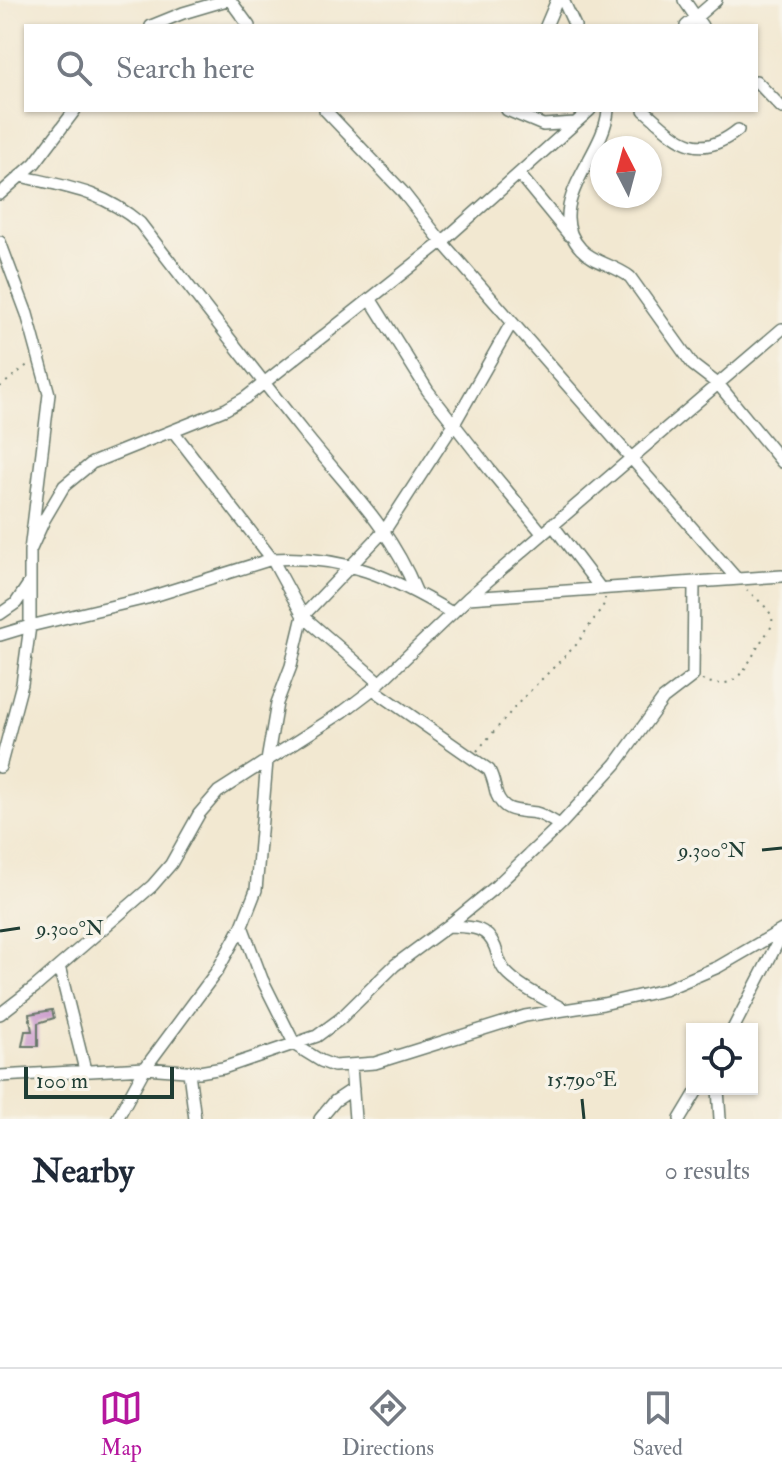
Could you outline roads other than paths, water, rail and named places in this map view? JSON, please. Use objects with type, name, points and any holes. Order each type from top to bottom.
[{"type":"street","points":[[177,0],[180,14]]},
{"type":"street","points":[[156,24],[228,0],[247,24]]},
{"type":"street","points":[[547,24],[557,0]]},
{"type":"street","points":[[563,0],[574,24]]},
{"type":"street","points":[[684,0],[694,24],[716,0]]},
{"type":"street","points":[[758,83],[782,108]]},
{"type":"street","points":[[0,194],[35,163],[73,112]]},
{"type":"street","points":[[327,112],[402,191],[442,242],[737,579]]},
{"type":"street","points":[[512,112],[543,125],[577,122]]},
{"type":"street","points":[[30,551],[64,486],[92,463],[226,409],[245,398],[442,242],[588,112]]},
{"type":"street","points":[[573,239],[568,208],[577,183],[604,131],[608,112]]},
{"type":"street","points":[[646,112],[679,139],[698,146],[717,145],[738,130]]},
{"type":"street","points":[[519,174],[592,258],[617,267],[630,277],[693,365],[719,385],[782,462]]},
{"type":"street","points":[[20,176],[91,192],[118,206],[140,223],[263,382],[385,530],[404,560],[416,591]]},
{"type":"street","points":[[0,242],[40,355],[49,394],[30,551],[30,626],[22,684],[0,767]]},
{"type":"street","points":[[371,300],[428,391],[542,533]]},
{"type":"street","points":[[117,1119],[145,1068],[217,971],[242,926],[256,890],[267,761],[277,703],[291,666],[303,616],[385,530],[454,424],[512,322]]},
{"type":"street","points":[[0,1014],[152,886],[171,864],[199,814],[218,792],[344,711],[376,685],[552,524],[782,329]]},
{"type":"street","points":[[173,431],[272,559],[303,616],[376,685],[489,770],[495,780],[497,794],[505,806],[519,813],[538,813],[560,825]]},
{"type":"street","points":[[552,524],[601,589]]},
{"type":"street","points":[[0,635],[147,598],[272,559],[292,558],[350,564],[416,591],[452,613]]},
{"type":"street","points":[[468,598],[782,576]]},
{"type":"street","points":[[0,614],[25,593],[29,577]]},
{"type":"street","points":[[0,1076],[85,1070],[145,1068],[189,1072],[223,1068],[317,1036],[340,1019],[395,965],[494,888],[560,825],[616,764],[663,699],[693,676],[694,584]]},
{"type":"street","points":[[242,926],[262,979],[295,1045],[334,1066],[375,1063],[525,1016],[603,1004],[664,990],[718,967],[782,932]]},
{"type":"street","points":[[448,926],[483,930],[494,945],[504,970],[516,981],[563,1009]]},
{"type":"street","points":[[736,1023],[782,932]]},
{"type":"street","points":[[59,966],[85,1070]]},
{"type":"street","points":[[351,1066],[355,1119]]},
{"type":"street","points":[[189,1072],[195,1119]]},
{"type":"street","points":[[320,1119],[335,1101],[353,1089]]},
{"type":"street","points":[[680,1119],[694,1095]]},
{"type":"street","points":[[718,1095],[720,1119]]}]
